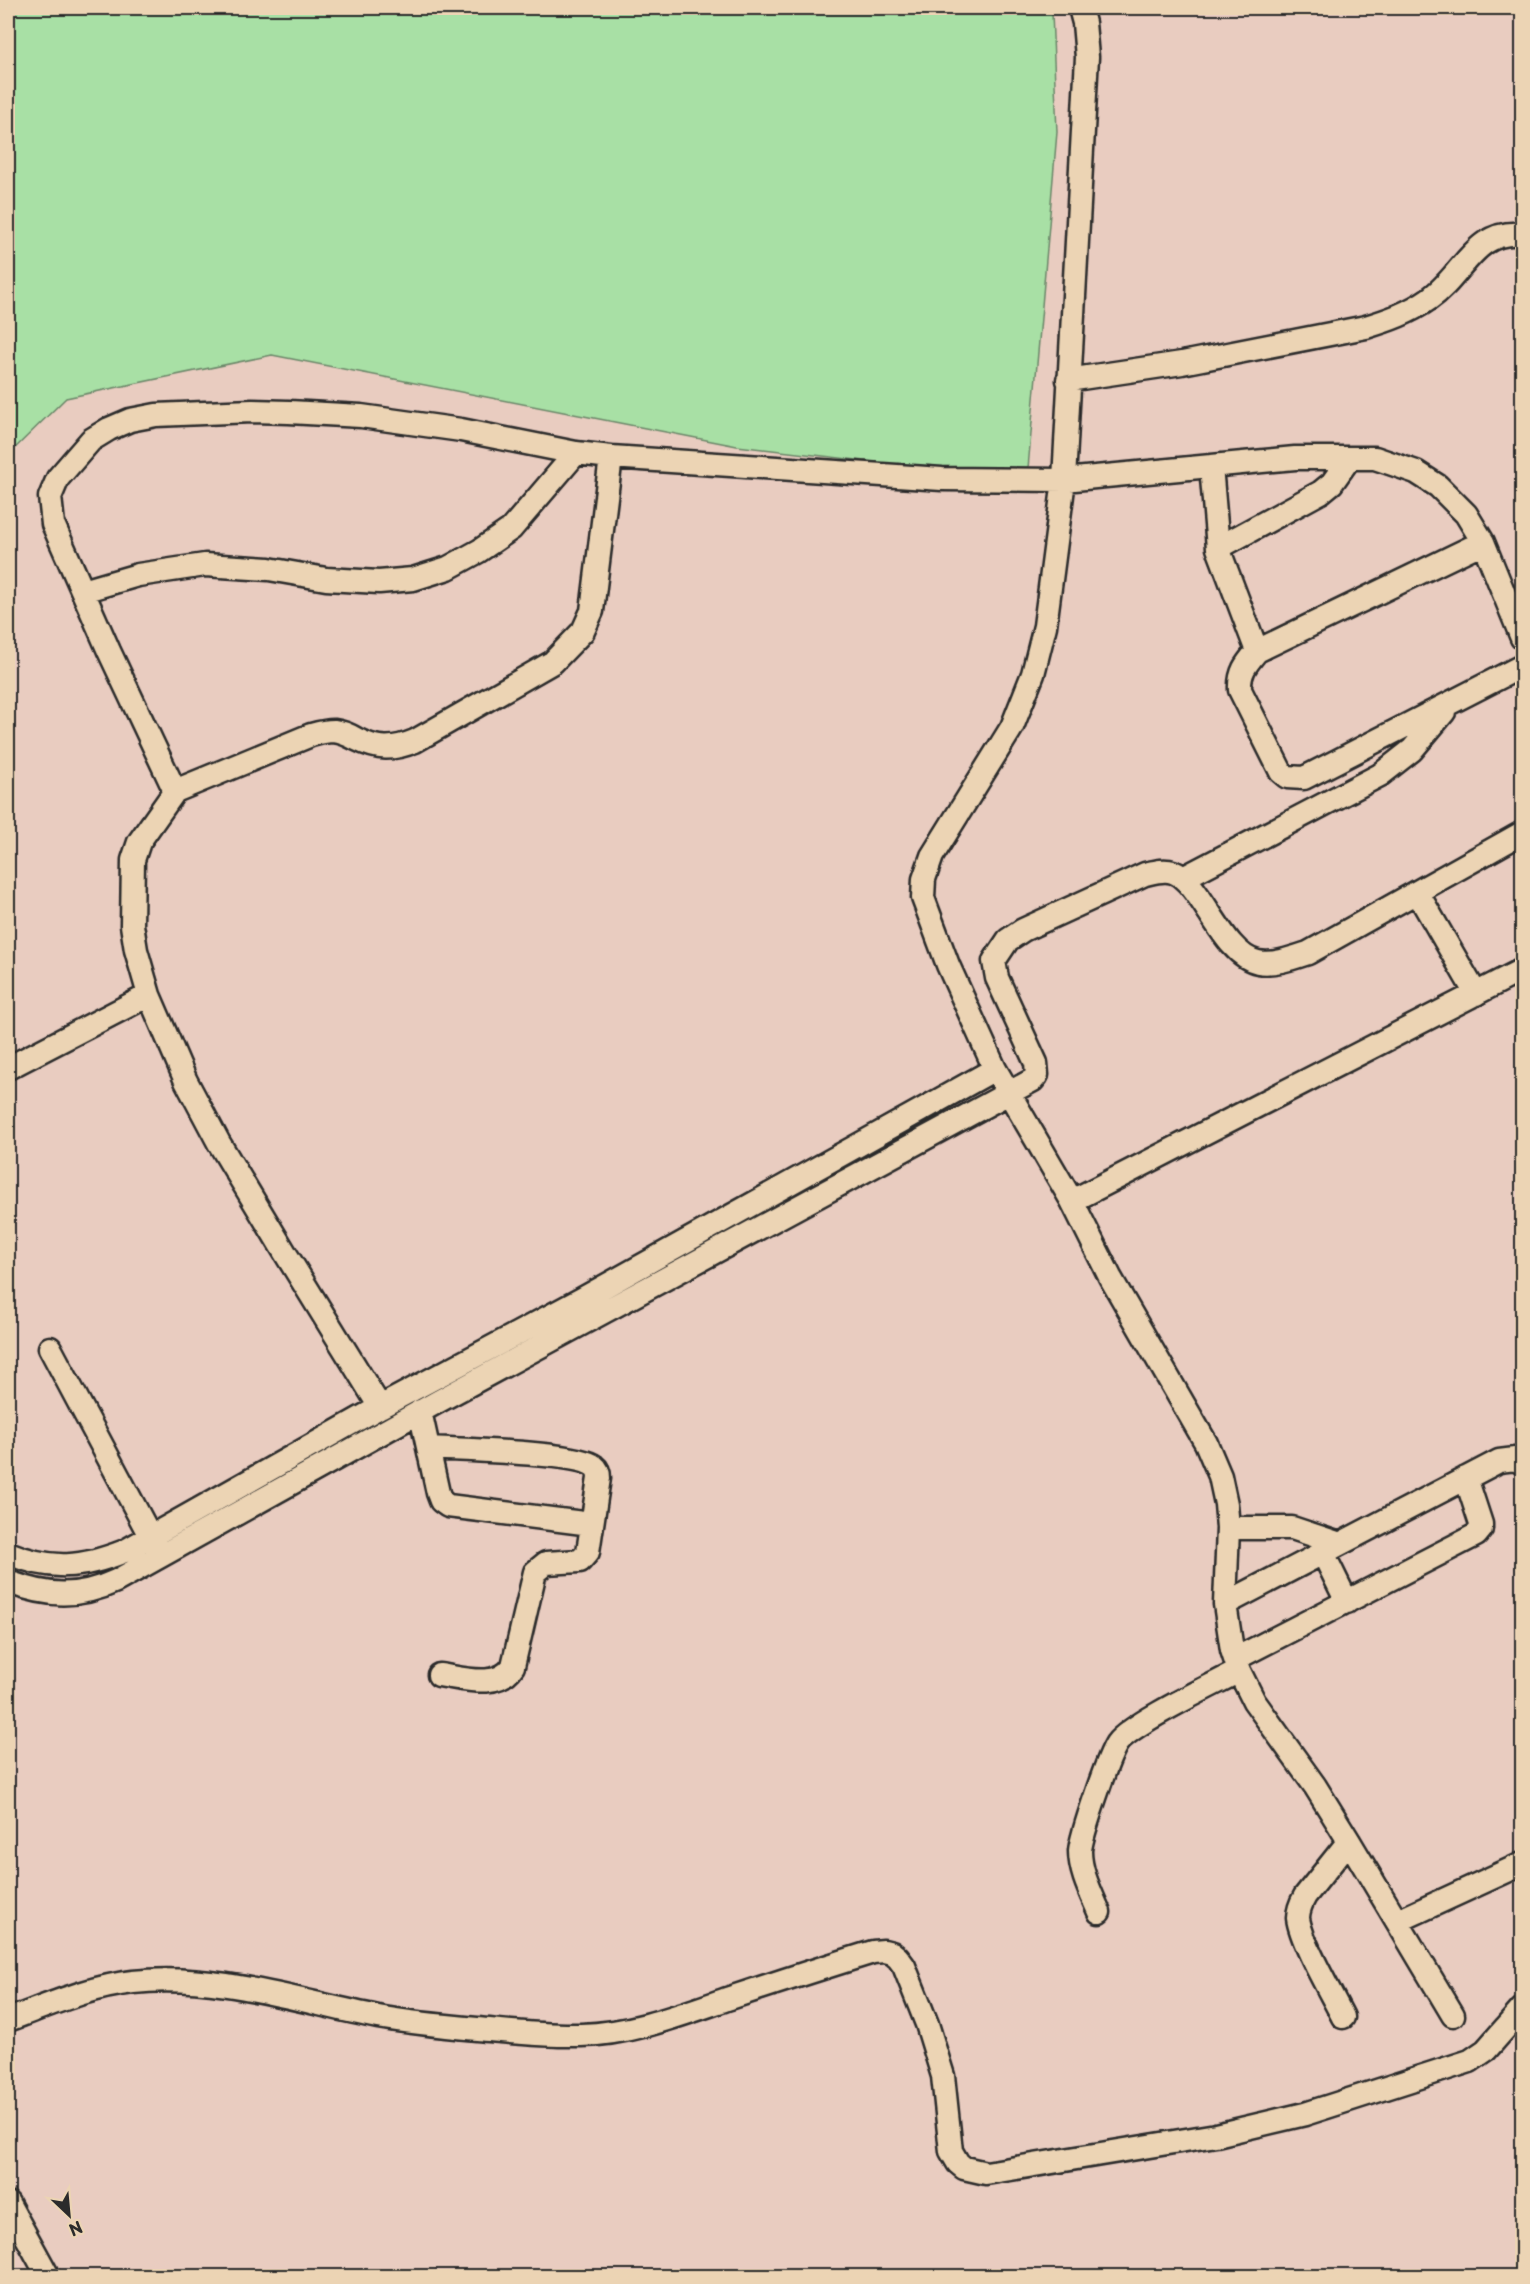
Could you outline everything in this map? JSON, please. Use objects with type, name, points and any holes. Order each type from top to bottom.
[{"type":"street","points":[[1080,8],[1084,23],[1087,57],[1064,480],[1045,626],[1033,674],[1012,727],[932,856],[922,886],[923,898],[948,965],[995,1068],[1072,1201],[1110,1277],[1206,1443],[1220,1476],[1228,1528],[1225,1604],[1228,1632],[1237,1665],[1254,1701],[1315,1786],[1453,2015]]},
{"type":"street","points":[[1068,380],[1182,363],[1366,327],[1394,319],[1430,299],[1452,280],[1485,242],[1505,234],[1522,234]]},
{"type":"street","points":[[175,791],[109,651],[53,524],[50,498],[58,478],[91,440],[130,420],[156,415],[252,411],[361,416],[461,430],[576,453],[612,457],[942,479],[1064,480],[1295,458],[1375,459],[1416,472],[1438,486],[1466,514],[1483,542],[1522,638]]},
{"type":"street","points":[[83,591],[138,575],[205,565],[270,569],[326,579],[379,582],[413,579],[448,568],[479,551],[511,529],[576,453]]},
{"type":"street","points":[[380,1407],[219,1143],[186,1081],[149,995],[136,950],[132,925],[133,860],[139,842],[175,791],[322,732],[334,731],[346,734],[378,749],[401,747],[553,662],[583,631],[592,611],[612,457]]},
{"type":"street","points":[[1218,548],[1321,492],[1332,483],[1349,459]]},
{"type":"street","points":[[1211,466],[1218,548],[1257,651]]},
{"type":"street","points":[[1483,542],[1257,651],[1242,669],[1239,677],[1240,690],[1281,772],[1295,779],[1313,776],[1522,666]]},
{"type":"street","points":[[1183,878],[1380,775],[1412,750],[1450,704]]},
{"type":"street","points":[[8,1553],[44,1565],[73,1567],[97,1562],[125,1551],[155,1546],[371,1439],[1034,1080],[1037,1070],[997,978],[994,961],[1008,940],[1023,930],[1145,874],[1165,871],[1183,878],[1237,951],[1257,962],[1283,961],[1308,953],[1522,833]]},
{"type":"street","points":[[1417,892],[1476,994]]},
{"type":"street","points":[[1072,1201],[1522,970]]},
{"type":"street","points":[[8,1068],[149,995]]},
{"type":"street","points":[[8,1582],[50,1593],[70,1595],[97,1590],[155,1546],[359,1419],[582,1299],[995,1068]]},
{"type":"street","points":[[50,1348],[155,1546]]},
{"type":"street","points":[[420,1411],[438,1493],[441,1501],[448,1506],[591,1524]]},
{"type":"street","points":[[359,1419],[371,1439]]},
{"type":"street","points":[[428,1448],[544,1455],[589,1463],[597,1470],[599,1478],[588,1552],[585,1557],[576,1562],[546,1563],[534,1572],[513,1666],[508,1674],[503,1678],[487,1681],[439,1675]]},
{"type":"street","points":[[1225,1604],[1499,1461],[1515,1459],[1522,1463]]},
{"type":"street","points":[[1099,1912],[1083,1872],[1080,1851],[1084,1833],[1117,1743],[1145,1722],[1237,1665],[1347,1602],[1479,1533],[1480,1519],[1466,1478]]},
{"type":"street","points":[[1228,1528],[1292,1528],[1332,1548],[1347,1602]]},
{"type":"street","points":[[1343,2017],[1304,1938],[1298,1916],[1305,1896],[1349,1841]]},
{"type":"street","points":[[1398,1921],[1522,1864]]},
{"type":"street","points":[[8,2020],[93,1990],[135,1982],[158,1981],[227,1983],[380,2017],[435,2025],[523,2034],[606,2033],[692,2011],[821,1968],[873,1952],[884,1951],[892,1953],[904,1966],[937,2051],[944,2076],[951,2151],[964,2168],[986,2173],[1216,2135],[1305,2114],[1470,2061],[1486,2050],[1522,2009]]},
{"type":"street","points":[[8,2204],[48,2277]]},
{"type":"green space","points":[[8,8],[1048,8],[1052,13],[1057,132],[1027,480],[737,446],[272,355],[66,398],[8,455]]}]
